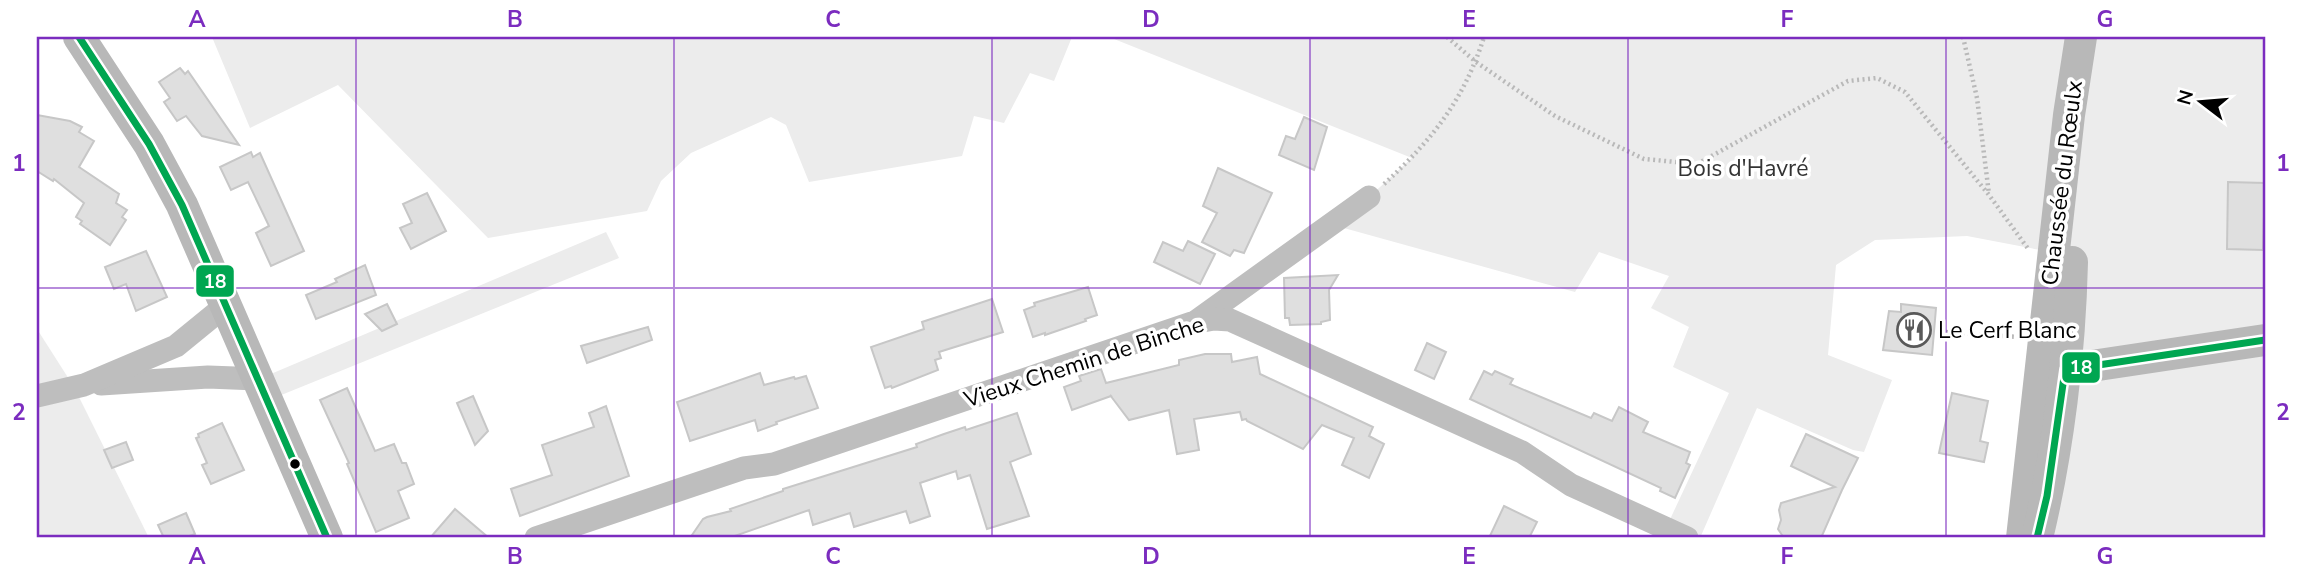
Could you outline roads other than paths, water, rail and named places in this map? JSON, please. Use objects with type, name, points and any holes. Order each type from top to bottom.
[{"type":"main road","points":[[79,37],[149,144],[182,205],[327,538]]},
{"type":"main road","name":"Chaussée du Rœulx","points":[[2022,538],[2025,494],[2050,359],[2069,339],[2082,37]]},
{"type":"main road","name":"Chaussée du Rœulx","points":[[2037,538],[2047,496],[2051,282],[2068,115],[2082,37]]},
{"type":"main road","points":[[2050,359],[2265,340]]},
{"type":"street","points":[[1192,323],[1369,197]]},
{"type":"street","points":[[84,385],[176,346],[225,306]]},
{"type":"street","name":"Vieux Chemin de Binche","points":[[536,538],[744,468],[774,464],[1192,323],[1214,319],[1230,320],[1522,452],[1571,485],[1687,538]]},
{"type":"street","points":[[37,396],[84,385],[208,377],[259,379]]},
{"type":"place","name":"Le Cerf Blanc","points":[[1914,330]]},
{"type":"park label","name":"Bois d'Havré","points":[[1743,168]]}]
